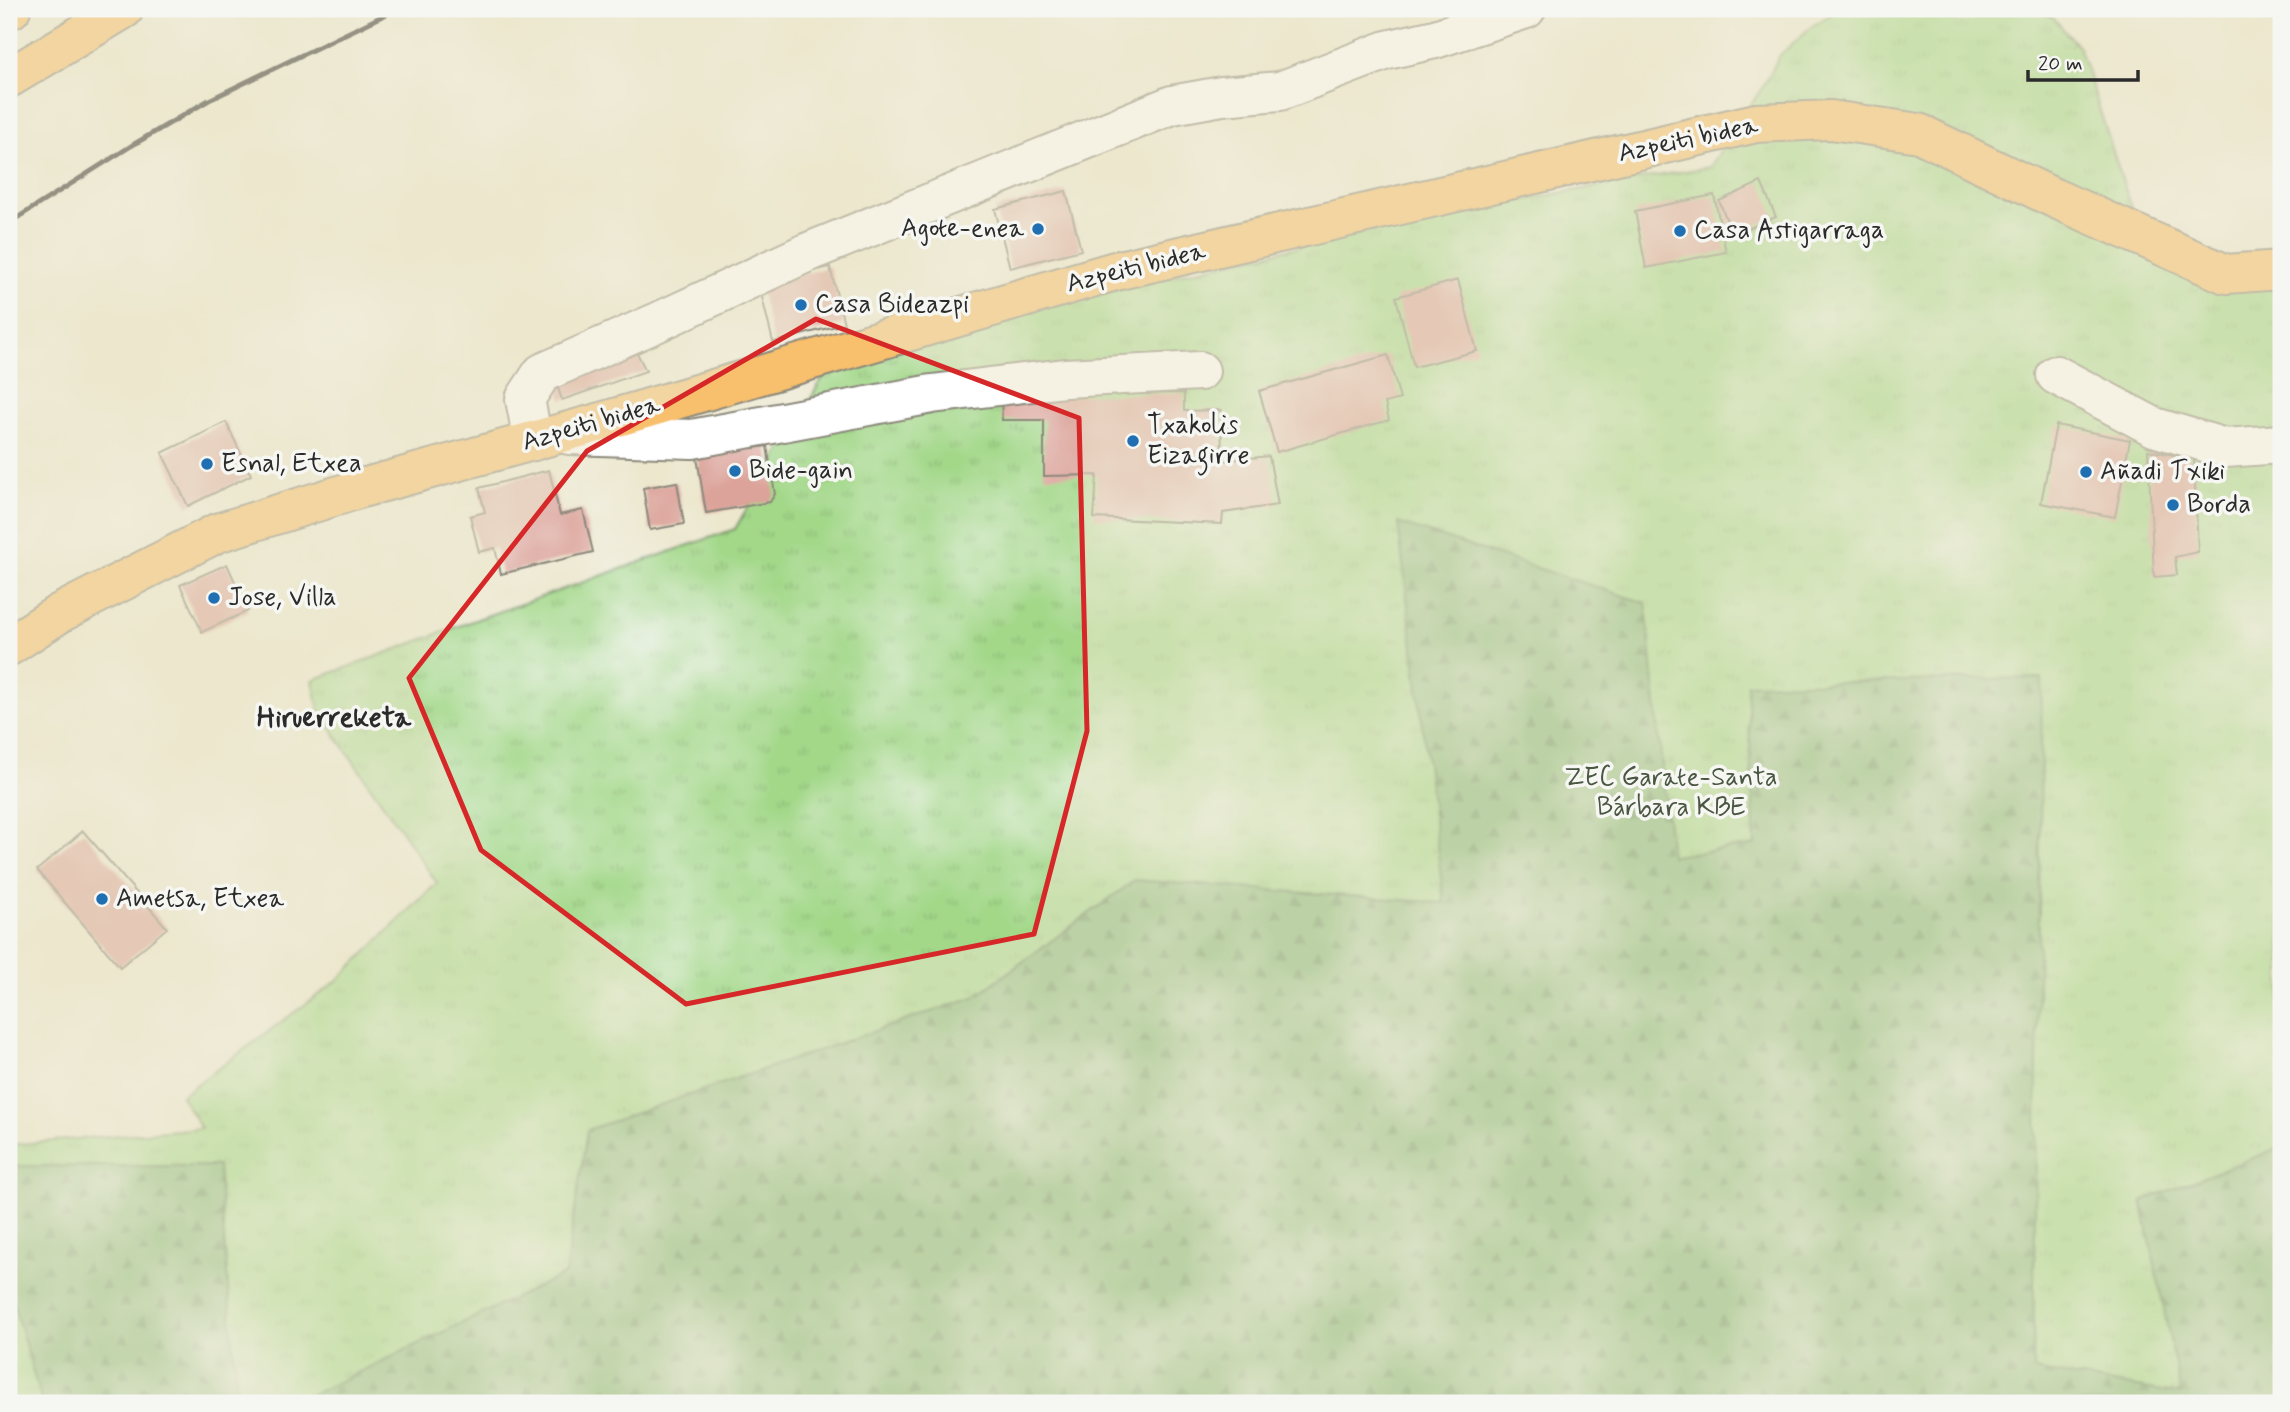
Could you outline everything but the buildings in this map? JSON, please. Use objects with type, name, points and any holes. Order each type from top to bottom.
[{"type":"main road","points":[[9,78],[124,9]]},
{"type":"main road","name":"Azpeiti bidea","points":[[9,646],[60,613],[217,533],[362,488],[545,438],[1115,271],[1756,123],[1832,120],[1919,133],[2054,198],[2226,274],[2281,270]]},
{"type":"lane","points":[[1200,371],[1065,378],[932,394],[692,439],[545,438],[525,400],[542,373],[658,323],[806,253],[1172,105],[1222,96],[1280,91],[1387,50],[1435,39],[1526,9]]},
{"type":"lane","points":[[2056,375],[2154,426],[2225,449],[2281,444]]},
{"type":"highlighted area","points":[[816,319],[1079,418],[1087,731],[1034,934],[686,1004],[481,850],[409,678],[587,451]]},
{"type":"green space","name":"ZEC Garate-Santa Bárbara KBE","points":[[1840,9],[2033,9],[2053,17],[2080,49],[2137,226],[2281,283],[2281,1403],[9,1403],[9,1145],[201,1128],[181,1096],[337,981],[437,883],[319,711],[313,680],[735,529],[829,367],[1043,308],[1232,262],[1471,210],[1710,167],[1764,85],[1780,55],[1812,26]]},
{"type":"green space","points":[[1398,523],[1646,603],[1671,856],[1755,845],[1747,684],[2042,678],[2033,1370],[2181,1394],[2142,1201],[2281,1147],[2281,1403],[294,1403],[565,1274],[587,1130],[974,997],[1135,880],[1444,903]]},
{"type":"green space","points":[[9,1166],[218,1166],[238,1403],[42,1403],[9,1289]]},
{"type":"railway","points":[[9,223],[209,100],[397,9]]},
{"type":"place","name":"Agote-enea","points":[[1038,229]]},
{"type":"place","name":"Casa Astigarraga","points":[[1680,231]]},
{"type":"place","name":"Casa Bideazpi","points":[[801,305]]},
{"type":"place","name":"Txakolis Eizagirre","points":[[1133,441]]},
{"type":"place","name":"Esnal, Etxea","points":[[207,464]]},
{"type":"place","name":"Bide-gain","points":[[735,471]]},
{"type":"place","name":"Añadi Txiki","points":[[2086,472]]},
{"type":"place","name":"Borda","points":[[2173,505]]},
{"type":"place","name":"Jose, Villa","points":[[214,598]]},
{"type":"place","name":"Ametsa, Etxea","points":[[102,899]]},
{"type":"district","name":"Hiruerreketa","points":[[334,718]]}]
